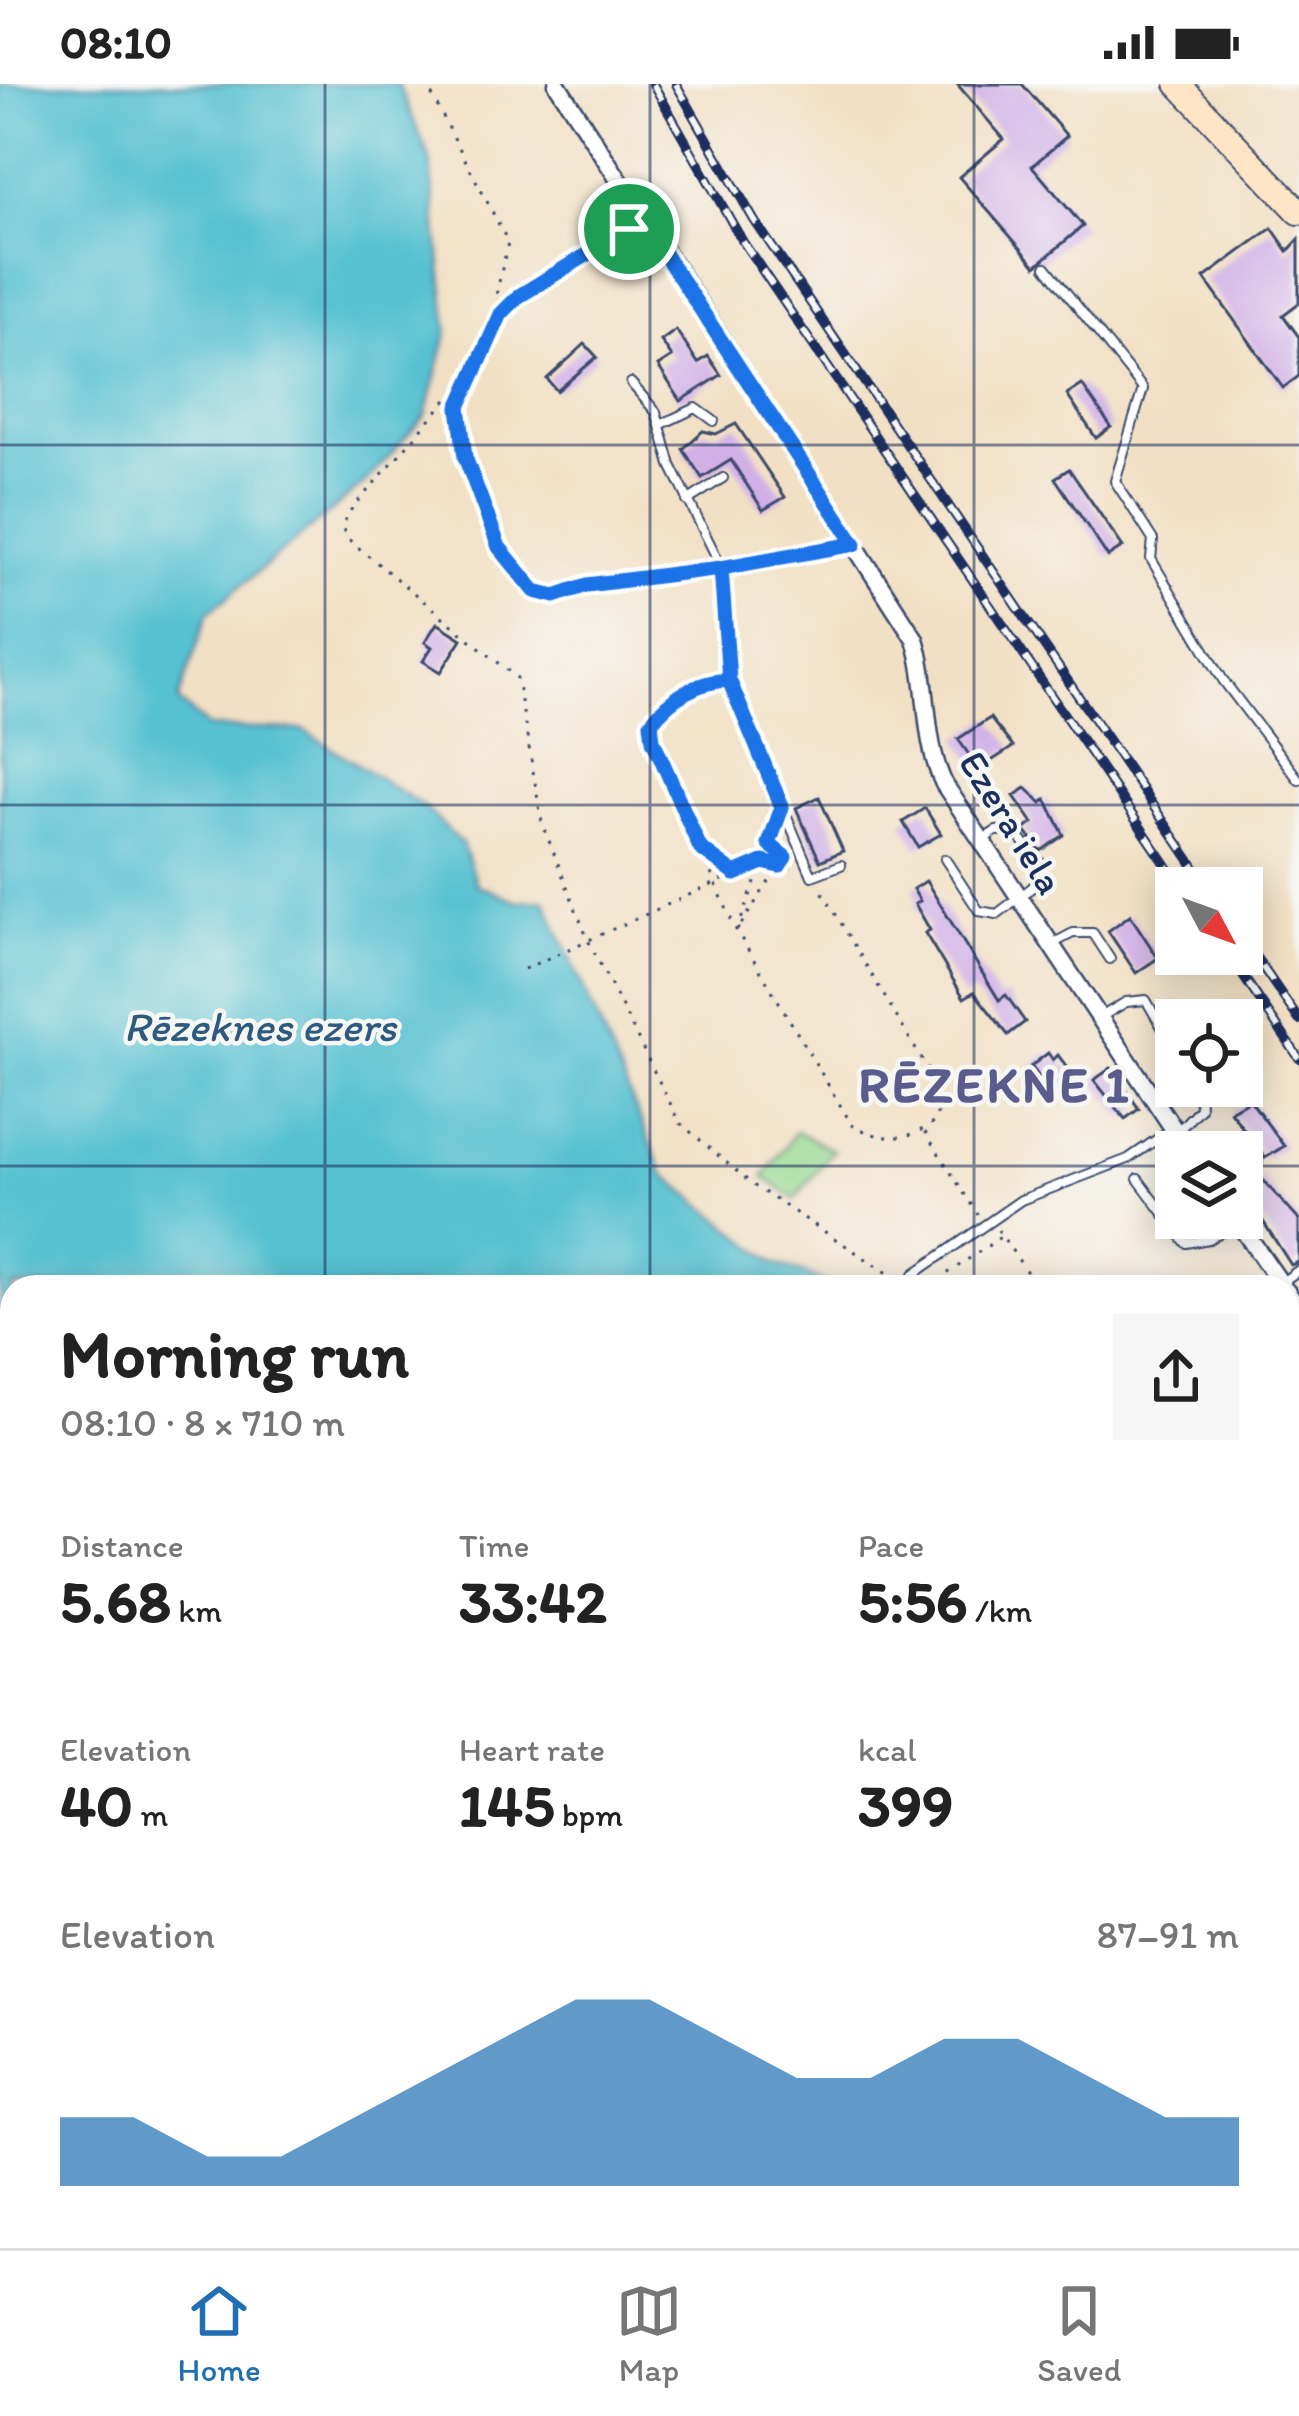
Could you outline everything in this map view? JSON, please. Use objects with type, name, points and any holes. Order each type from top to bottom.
[{"type":"street","name":"Ezera iela","points":[[557,84],[915,639],[934,764],[1174,1131]]},
{"type":"street","points":[[1178,84],[1299,212]]},
{"type":"street","points":[[1250,1239],[1275,1275]]},
{"type":"lane","points":[[642,220],[519,296],[501,314],[459,407],[465,457],[499,547],[535,591],[555,596],[587,585],[855,544]]},
{"type":"lane","points":[[1046,267],[1143,389],[1115,481],[1154,540],[1151,559],[1223,680],[1299,780]]},
{"type":"lane","points":[[631,383],[662,424],[686,501],[721,568],[729,680],[782,807],[794,848],[812,876],[841,865]]},
{"type":"lane","points":[[662,424],[696,408],[714,421]]},
{"type":"lane","points":[[686,501],[723,478]]},
{"type":"lane","points":[[945,860],[980,911],[997,914],[1034,886],[1040,862],[1013,830],[997,831],[981,841]]},
{"type":"lane","points":[[1051,945],[1072,933],[1093,933],[1110,958]]},
{"type":"lane","points":[[1099,1018],[1126,1001],[1146,1000],[1155,1015]]},
{"type":"lane","points":[[1174,1131],[1200,1107]]},
{"type":"lane","points":[[914,1275],[931,1258],[1022,1200],[1128,1159],[1155,1143]]},
{"type":"lane","points":[[1138,1179],[1155,1202]]},
{"type":"path","points":[[426,84],[508,242],[505,273],[491,311]]},
{"type":"path","points":[[454,386],[349,512],[342,527],[358,548],[517,677],[534,798],[588,940],[680,1123],[753,1186],[892,1275]]},
{"type":"path","points":[[729,680],[711,680],[667,702],[651,723],[653,740],[737,931],[852,1125],[897,1139],[924,1130],[938,1120],[937,1085],[818,884]]},
{"type":"path","points":[[737,931],[782,807]]},
{"type":"path","points":[[763,862],[801,870],[769,844]]},
{"type":"path","points":[[700,848],[735,874]]},
{"type":"path","points":[[524,969],[794,848]]},
{"type":"path","points":[[737,931],[783,855]]},
{"type":"path","points":[[924,1130],[983,1223]]},
{"type":"path","points":[[945,1275],[1002,1236],[1028,1275]]},
{"type":"green space","points":[[796,1131],[833,1150],[795,1199],[764,1177]]},
{"type":"water","name":"Rēzeknes ezers","points":[[0,84],[398,84],[430,159],[448,330],[426,415],[365,483],[208,613],[178,701],[209,728],[304,730],[424,807],[462,844],[477,885],[517,901],[545,900],[664,1174],[776,1264],[807,1275],[0,1275]]},
{"type":"building","points":[[957,84],[1022,84],[1067,136],[1032,166],[1083,226],[1036,266],[959,177],[1004,139]]},
{"type":"building","points":[[1272,228],[1288,251],[1299,239],[1299,303],[1283,315],[1299,337],[1299,376],[1283,388],[1204,278]]},
{"type":"building","points":[[676,330],[698,363],[708,356],[721,375],[681,401],[658,366],[672,357],[661,341]]},
{"type":"building","points":[[585,344],[597,357],[557,391],[547,379]]},
{"type":"building","points":[[1082,385],[1111,427],[1096,438],[1067,395]]},
{"type":"building","points":[[736,424],[785,497],[763,510],[731,460],[702,478],[683,449],[703,431],[716,434]]},
{"type":"building","points":[[1069,469],[1123,547],[1108,557],[1055,478]]},
{"type":"building","points":[[437,623],[462,639],[441,672],[423,661],[432,647],[425,642]]},
{"type":"building","points":[[990,718],[1013,747],[979,769],[958,739]]},
{"type":"building","points":[[1026,788],[1042,803],[1046,799],[1064,835],[1041,851],[1024,830],[1033,823],[1014,796]]},
{"type":"building","points":[[819,797],[843,851],[820,861],[796,808]]},
{"type":"building","points":[[925,808],[941,834],[918,847],[903,822]]},
{"type":"building","points":[[926,881],[999,1000],[1006,995],[1025,1022],[1008,1035],[974,992],[964,998],[925,933],[930,930],[915,904],[920,901],[913,889]]},
{"type":"building","points":[[1130,915],[1155,960],[1136,973],[1108,931]]},
{"type":"building","points":[[1048,1053],[1053,1060],[1058,1055],[1081,1086],[1067,1097],[1053,1077],[1044,1084],[1031,1066]]},
{"type":"building","points":[[1111,1068],[1139,1109],[1125,1119],[1094,1080]]},
{"type":"building","points":[[1255,1107],[1284,1146],[1265,1158],[1263,1131],[1245,1131],[1230,1111]]},
{"type":"building","points":[[1263,1180],[1299,1220],[1299,1262],[1291,1265],[1263,1221]]},
{"type":"railway","points":[[653,84],[743,242],[1168,867]]},
{"type":"railway","points":[[676,84],[754,220],[1195,867]]},
{"type":"railway","points":[[1263,968],[1299,1020]]},
{"type":"railway","points":[[1242,975],[1299,1058]]},
{"type":"district","name":"RĒZEKNE 1","points":[[995,1084]]},
{"type":"route","points":[[629,229],[519,296],[501,314],[459,407],[465,457],[499,547],[515,573],[535,591],[555,596],[587,585],[721,568],[729,680],[782,807],[769,844],[785,857],[779,866],[763,862],[735,874],[700,848],[653,740],[651,723],[667,702],[711,680],[729,680],[727,662],[721,568],[855,544],[642,220],[629,229]]}]
